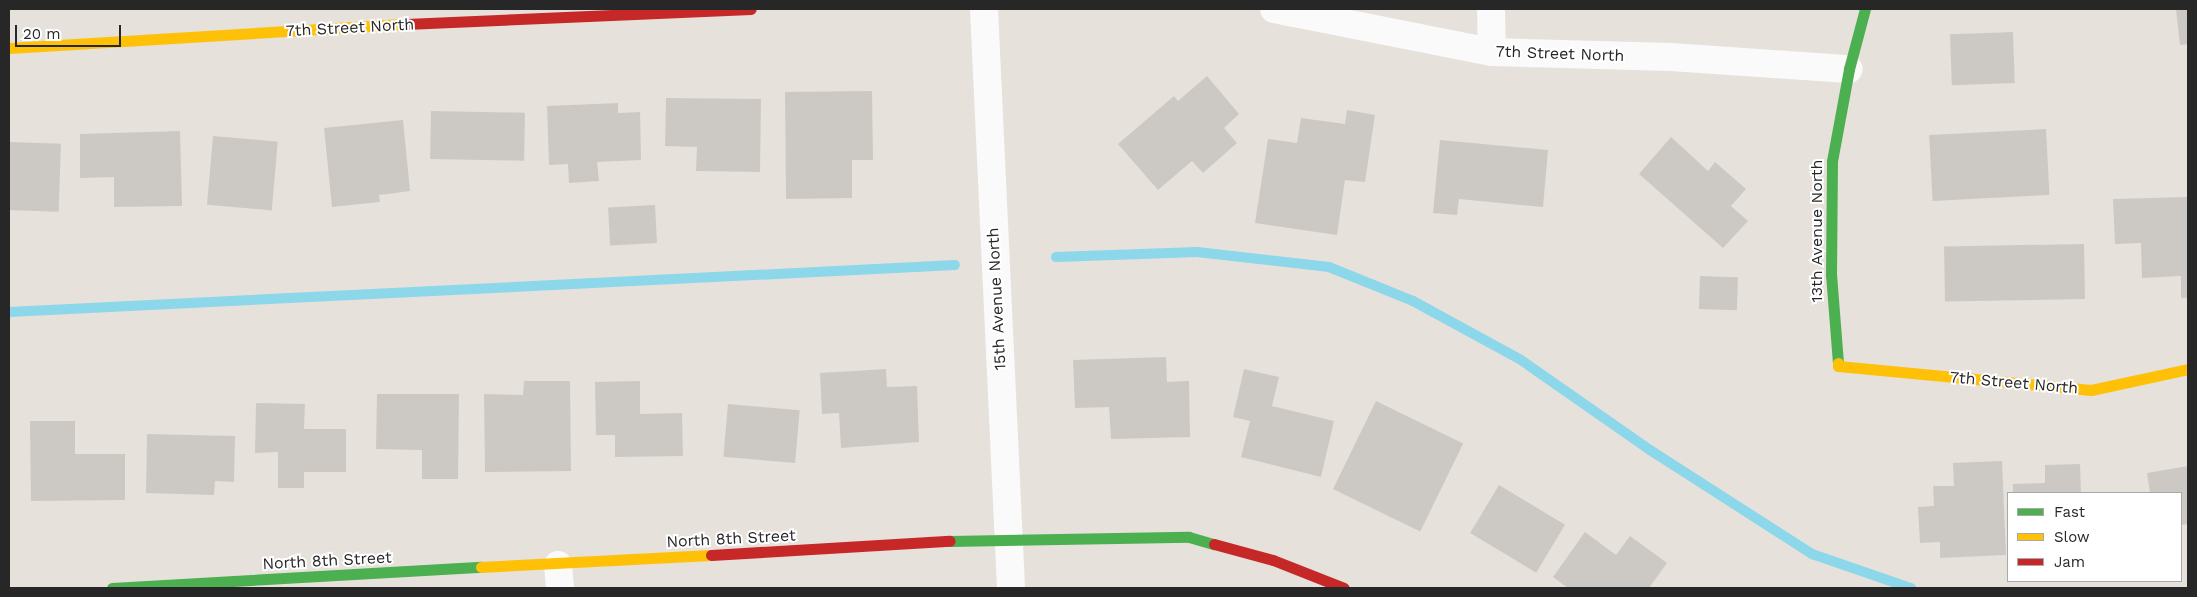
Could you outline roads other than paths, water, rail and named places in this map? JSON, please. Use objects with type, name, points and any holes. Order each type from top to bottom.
[{"type":"street","name":"7th Street North","points":[[9,48],[467,15],[751,9]]},
{"type":"street","name":"15th Avenue North","points":[[984,9],[1011,588]]},
{"type":"street","name":"7th Street North","points":[[1274,9],[1492,52],[1671,57],[1849,69]]},
{"type":"street","points":[[1491,9],[1492,52]]},
{"type":"street","name":"13th Avenue North","points":[[1838,366],[1831,275],[1832,161],[1849,69],[1865,9]]},
{"type":"street","name":"7th Street North","points":[[1838,366],[2091,390],[2188,368]]},
{"type":"street","name":"North 8th Street","points":[[112,588],[559,577],[1008,538],[1189,537],[1273,560],[1344,588]]},
{"type":"waterway","points":[[1056,257],[1197,252],[1329,267],[1413,301],[1521,360],[1650,450],[1812,554],[1911,588]]},
{"type":"waterway","points":[[9,312],[955,265]]}]
